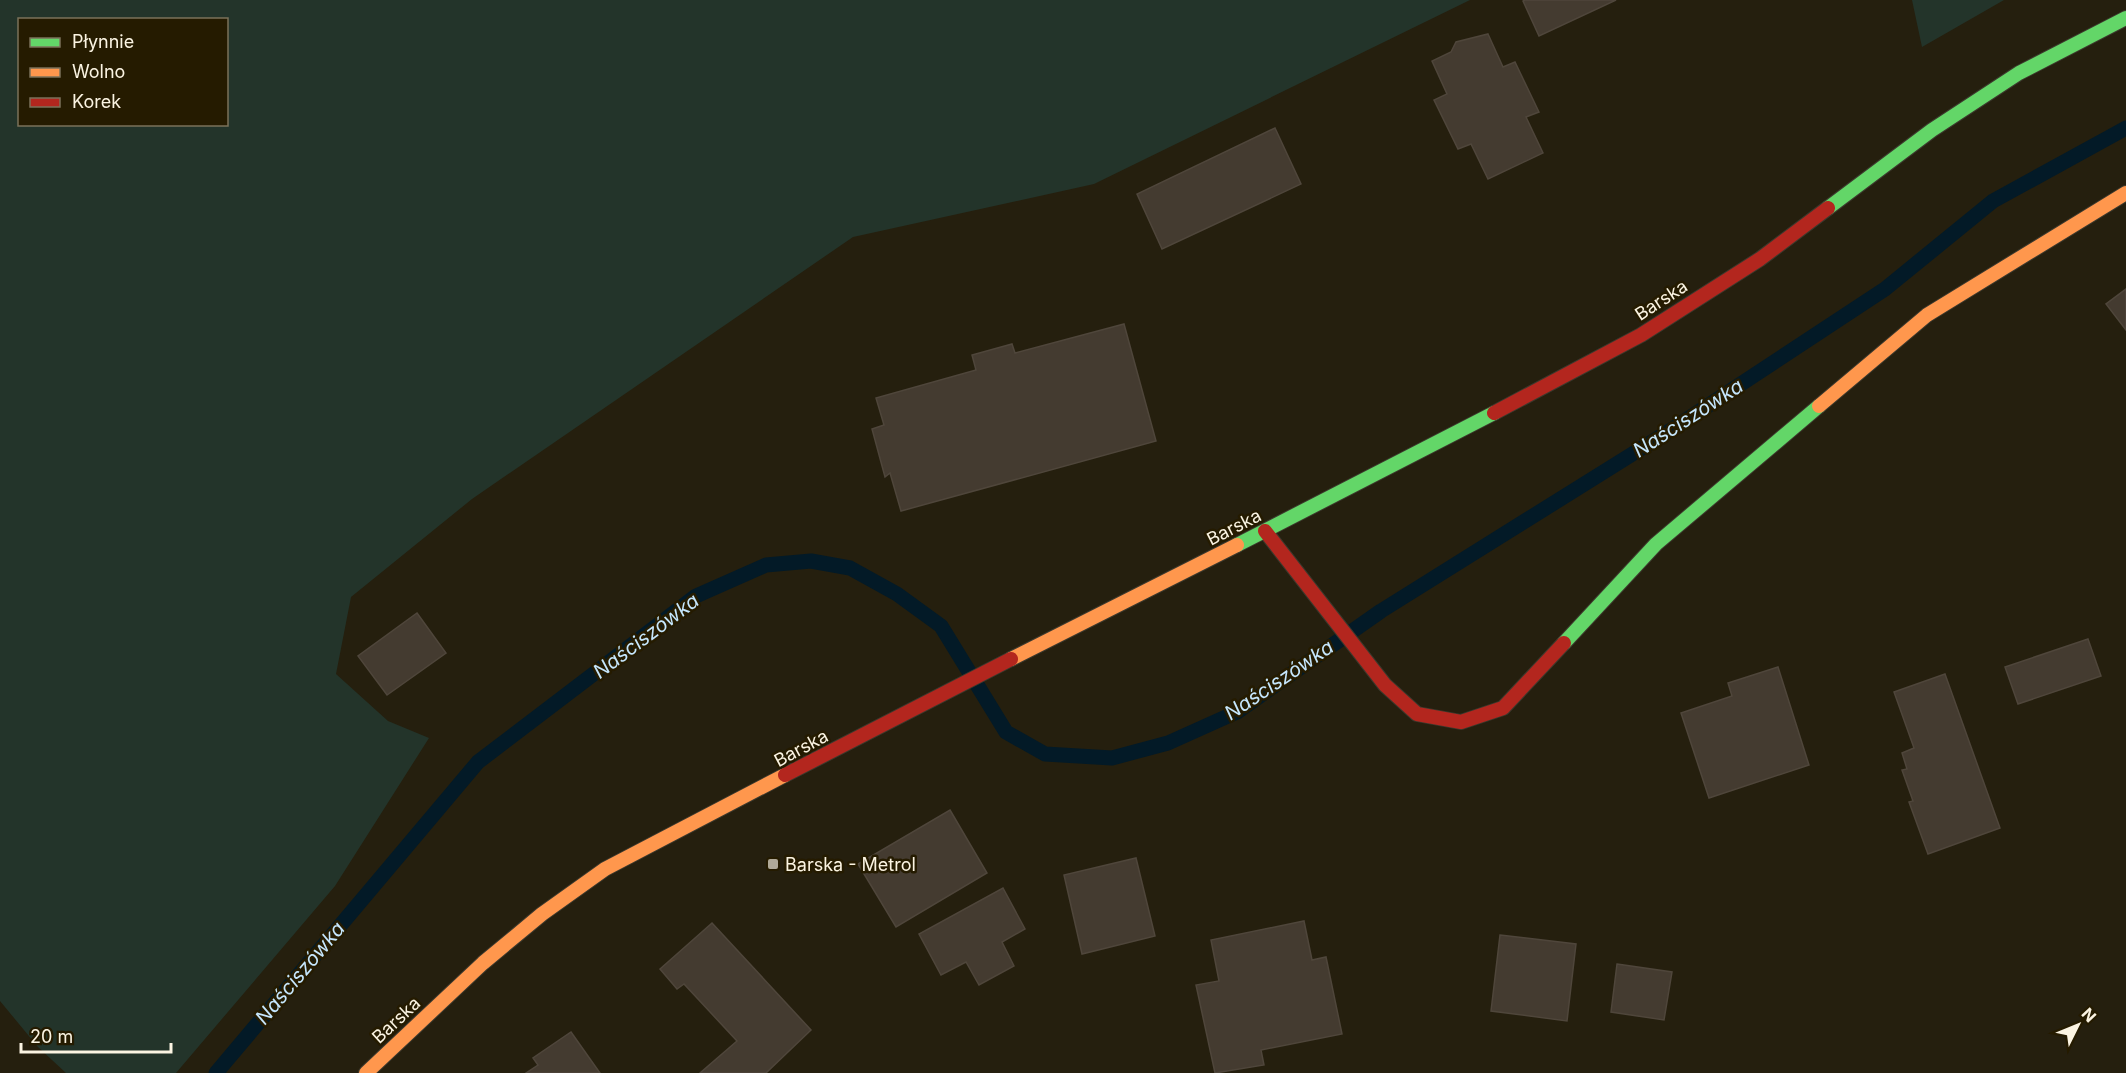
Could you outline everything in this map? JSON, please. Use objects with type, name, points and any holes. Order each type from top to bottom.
[{"type":"street","name":"Barska","points":[[366,1073],[483,963],[542,914],[605,869],[922,704],[1442,442],[1641,335],[1760,259],[1942,123],[2019,73],[2126,18]]},
{"type":"street","points":[[1265,531],[1385,686],[1417,714],[1461,722],[1503,708],[1656,544],[1927,315],[2126,193]]},
{"type":"green space","points":[[0,0],[1470,0],[1094,184],[853,237],[472,499],[351,597],[336,674],[388,721],[429,738],[335,886],[176,1073],[66,1073],[38,1047],[0,1001]]},
{"type":"green space","points":[[1912,0],[2004,0],[1922,47]]},
{"type":"building","points":[[1616,0],[1539,36],[1523,1]]},
{"type":"building","points":[[1488,34],[1503,67],[1515,62],[1539,112],[1526,117],[1543,153],[1488,179],[1471,144],[1458,149],[1434,100],[1447,94],[1432,61],[1451,52],[1456,42]]},
{"type":"building","points":[[1275,128],[1301,184],[1162,249],[1137,194]]},
{"type":"building","points":[[2126,289],[2126,330],[2106,304]]},
{"type":"building","points":[[1124,324],[1156,441],[901,511],[890,473],[885,477],[872,429],[884,425],[876,398],[976,370],[972,355],[1012,344],[1015,353]]},
{"type":"building","points":[[417,613],[446,653],[387,695],[358,656]]},
{"type":"building","points":[[2088,639],[2101,676],[2018,704],[2005,667]]},
{"type":"building","points":[[1778,667],[1809,765],[1709,798],[1681,713],[1732,696],[1728,683]]},
{"type":"building","points":[[1945,674],[2000,828],[1928,854],[1909,802],[1913,801],[1902,770],[1907,769],[1902,753],[1914,748],[1894,692]]},
{"type":"building","points":[[950,810],[987,873],[896,927],[858,864]]},
{"type":"building","points":[[1136,858],[1155,936],[1082,954],[1064,875]]},
{"type":"building","points":[[1003,888],[1025,929],[1002,942],[1014,966],[979,985],[966,962],[941,975],[919,934]]},
{"type":"building","points":[[1304,921],[1312,960],[1326,957],[1342,1034],[1261,1050],[1264,1065],[1215,1073],[1196,985],[1219,981],[1211,940]]},
{"type":"building","points":[[712,923],[811,1030],[766,1073],[700,1073],[737,1041],[684,984],[677,989],[660,969]]},
{"type":"building","points":[[1500,935],[1576,944],[1567,1021],[1491,1011]]},
{"type":"building","points":[[1617,964],[1672,972],[1664,1020],[1611,1012]]},
{"type":"building","points":[[571,1032],[600,1073],[526,1073],[538,1065],[533,1058]]},
{"type":"waterway","name":"Naściszówka","points":[[216,1073],[478,762],[696,596],[766,565],[811,561],[850,568],[897,594],[941,626],[1006,732],[1045,754],[1112,758],[1168,743],[1237,712],[1381,611],[1674,428],[1885,289],[1993,201],[2126,128]]},
{"type":"traffic: fast","points":[[1828,208],[1932,130],[2019,73],[2126,18]]},
{"type":"traffic: fast","points":[[1564,643],[1656,544],[1819,406]]},
{"type":"traffic: fast","points":[[1237,545],[1494,413]]},
{"type":"traffic: slow","points":[[1819,406],[1927,315],[2126,193]]},
{"type":"traffic: slow","points":[[1011,659],[1237,545]]},
{"type":"traffic: slow","points":[[366,1073],[483,963],[542,914],[605,869],[785,775]]},
{"type":"traffic: jam","points":[[1494,413],[1641,335],[1760,259],[1828,208]]},
{"type":"traffic: jam","points":[[1265,531],[1385,685],[1417,714],[1461,722],[1503,708],[1564,643]]},
{"type":"traffic: jam","points":[[785,775],[1011,659]]},
{"type":"place","name":"Barska - Metrol","points":[[773,864]]}]
